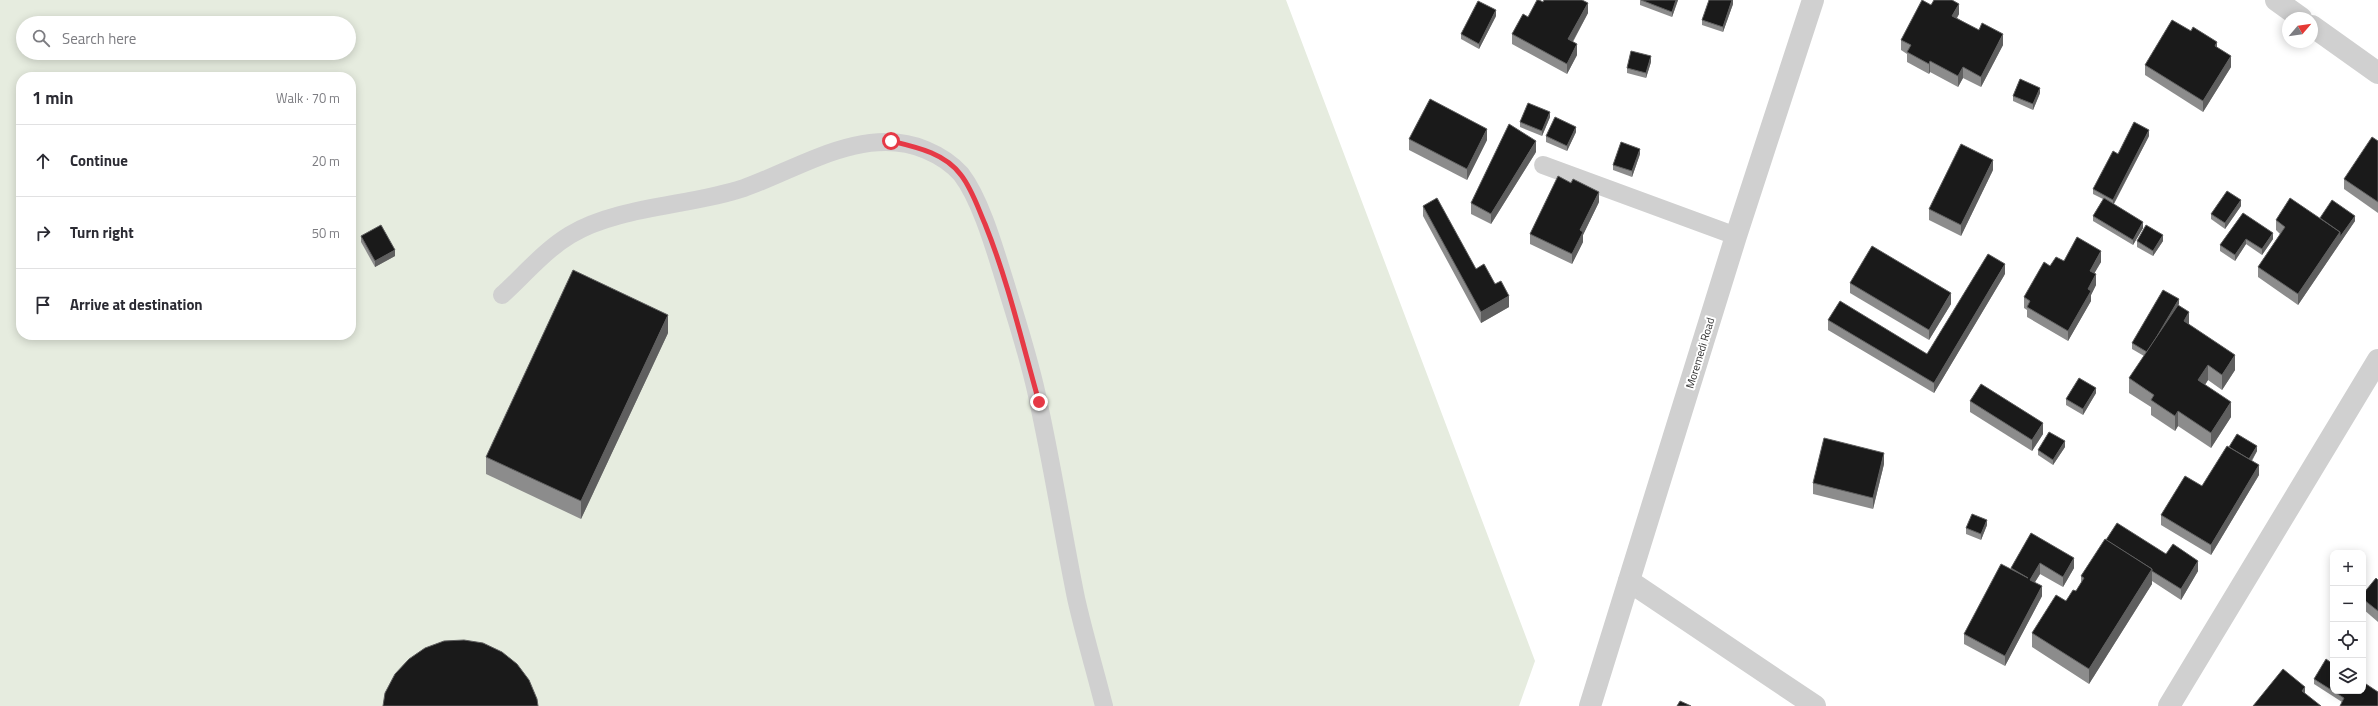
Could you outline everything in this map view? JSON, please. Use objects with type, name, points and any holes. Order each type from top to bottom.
[{"type":"street","name":"Moremedi Road","points":[[1590,706],[1736,236],[1813,0]]},
{"type":"street","points":[[2276,0],[2293,12]]},
{"type":"street","points":[[2318,30],[2378,73]]},
{"type":"street","points":[[2169,706],[2378,360]]},
{"type":"street","points":[[1628,581],[1815,706]]},
{"type":"lane","points":[[502,295],[558,242],[573,233],[628,214],[740,189],[828,153],[856,146],[891,141],[925,149],[946,161],[961,174],[976,202],[993,245],[1013,308],[1039,402],[1077,600],[1104,706]]},
{"type":"lane","points":[[1543,165],[1736,236]]},
{"type":"shaded area","points":[[0,0],[1286,0],[1535,661],[1519,706],[0,706]]},
{"type":"building","points":[[1537,0],[1543,2],[1544,0],[1582,0],[1588,3],[1568,39],[1577,44],[1567,64],[1512,34],[1523,14],[1528,17]]},
{"type":"building","points":[[1641,0],[1676,0],[1672,12]]},
{"type":"building","points":[[1709,0],[1732,0],[1723,27],[1702,20]]},
{"type":"building","points":[[1922,0],[1931,5],[1934,0],[1952,0],[1959,4],[1952,16],[1979,30],[1982,23],[2003,34],[1981,77],[1963,67],[1958,76],[1930,61],[1929,64],[1907,52],[1911,45],[1901,40]]},
{"type":"building","points":[[1478,1],[1496,10],[1479,44],[1461,34]]},
{"type":"building","points":[[2172,20],[2191,31],[2193,27],[2217,42],[2215,46],[2231,56],[2203,101],[2145,65]]},
{"type":"building","points":[[1631,51],[1651,56],[1646,73],[1627,68]]},
{"type":"building","points":[[2020,79],[2040,88],[2033,104],[2013,96]]},
{"type":"building","points":[[1430,99],[1487,129],[1467,169],[1409,139]]},
{"type":"building","points":[[1528,103],[1550,112],[1542,131],[1520,122]]},
{"type":"building","points":[[1555,117],[1576,127],[1567,146],[1546,136]]},
{"type":"building","points":[[2134,122],[2149,130],[2113,200],[2093,189],[2113,151],[2118,154]]},
{"type":"building","points":[[1509,124],[1536,141],[1491,214],[1471,203]]},
{"type":"building","points":[[2372,137],[2378,141],[2378,202],[2344,179]]},
{"type":"building","points":[[1621,142],[1640,149],[1632,171],[1613,165]]},
{"type":"building","points":[[1961,144],[1993,160],[1961,225],[1929,209]]},
{"type":"building","points":[[1558,176],[1571,183],[1573,179],[1599,192],[1580,230],[1583,232],[1572,254],[1530,234]]},
{"type":"building","points":[[2227,191],[2241,200],[2225,223],[2211,214]]},
{"type":"building","points":[[1437,198],[1476,269],[1484,264],[1495,284],[1501,281],[1509,296],[1481,312],[1423,206]]},
{"type":"building","points":[[2104,198],[2143,222],[2133,240],[2093,216]]},
{"type":"building","points":[[2290,198],[2340,232],[2298,294],[2258,267],[2285,227],[2276,220]]},
{"type":"building","points":[[2332,200],[2355,216],[2340,237],[2340,232],[2320,218]]},
{"type":"building","points":[[2243,213],[2273,233],[2262,249],[2246,239],[2235,255],[2220,245]]},
{"type":"building","points":[[381,225],[395,250],[375,261],[361,236]]},
{"type":"building","points":[[2146,225],[2163,235],[2153,251],[2137,241]]},
{"type":"building","points":[[2077,237],[2101,251],[2090,271],[2096,274],[2088,289],[2091,291],[2068,331],[2027,307],[2030,301],[2024,297],[2044,262],[2050,266],[2056,257],[2064,261]]},
{"type":"building","points":[[1872,246],[1951,293],[1929,330],[1850,283]]},
{"type":"building","points":[[1988,254],[2005,264],[1934,383],[1828,320],[1840,301],[1927,354]]},
{"type":"building","points":[[573,270],[668,315],[581,501],[486,457]]},
{"type":"building","points":[[2163,290],[2179,299],[2147,352],[2132,343]]},
{"type":"building","points":[[2178,305],[2189,312],[2184,321],[2235,355],[2222,375],[2208,365],[2198,380],[2231,402],[2211,433],[2178,411],[2175,416],[2151,400],[2154,395],[2129,378]]},
{"type":"building","points":[[2079,378],[2096,388],[2083,409],[2066,399]]},
{"type":"building","points":[[1981,384],[2043,423],[2032,440],[1970,401]]},
{"type":"building","points":[[2049,432],[2065,441],[2053,460],[2038,450]]},
{"type":"building","points":[[2237,434],[2257,446],[2249,459],[2229,447]]},
{"type":"building","points":[[1824,438],[1884,453],[1873,498],[1813,483]]},
{"type":"building","points":[[2227,446],[2259,465],[2211,545],[2161,515],[2185,476],[2202,486]]},
{"type":"building","points":[[1972,514],[1987,520],[1981,534],[1966,528]]},
{"type":"building","points":[[2117,523],[2166,554],[2173,544],[2198,561],[2181,589],[2106,540]]},
{"type":"building","points":[[2031,533],[2074,558],[2063,577],[2040,563],[2030,580],[2042,586],[2005,656],[1964,634],[2001,564],[2028,578],[2011,568]]},
{"type":"building","points":[[2105,539],[2152,569],[2089,669],[2032,633],[2056,595],[2066,601],[2073,590],[2076,591],[2084,578],[2081,576]]},
{"type":"building","points":[[2376,578],[2378,580],[2378,611],[2366,601],[2366,590]]},
{"type":"building","points":[[464,640],[483,643],[502,652],[517,664],[529,680],[537,699],[538,706],[383,706],[385,693],[395,674],[409,659],[425,648],[444,641]]},
{"type":"building","points":[[2326,659],[2330,662],[2330,689],[2314,679]]},
{"type":"building","points":[[2283,669],[2305,687],[2302,691],[2321,706],[2253,706]]},
{"type":"building","points":[[2366,684],[2378,692],[2378,706],[2340,706],[2344,698],[2338,694],[2366,694]]},
{"type":"building","points":[[1680,701],[1691,706],[1677,706]]},
{"type":"route","points":[[891,141],[925,149],[946,161],[961,174],[976,202],[993,245],[1013,308],[1039,402]]}]
